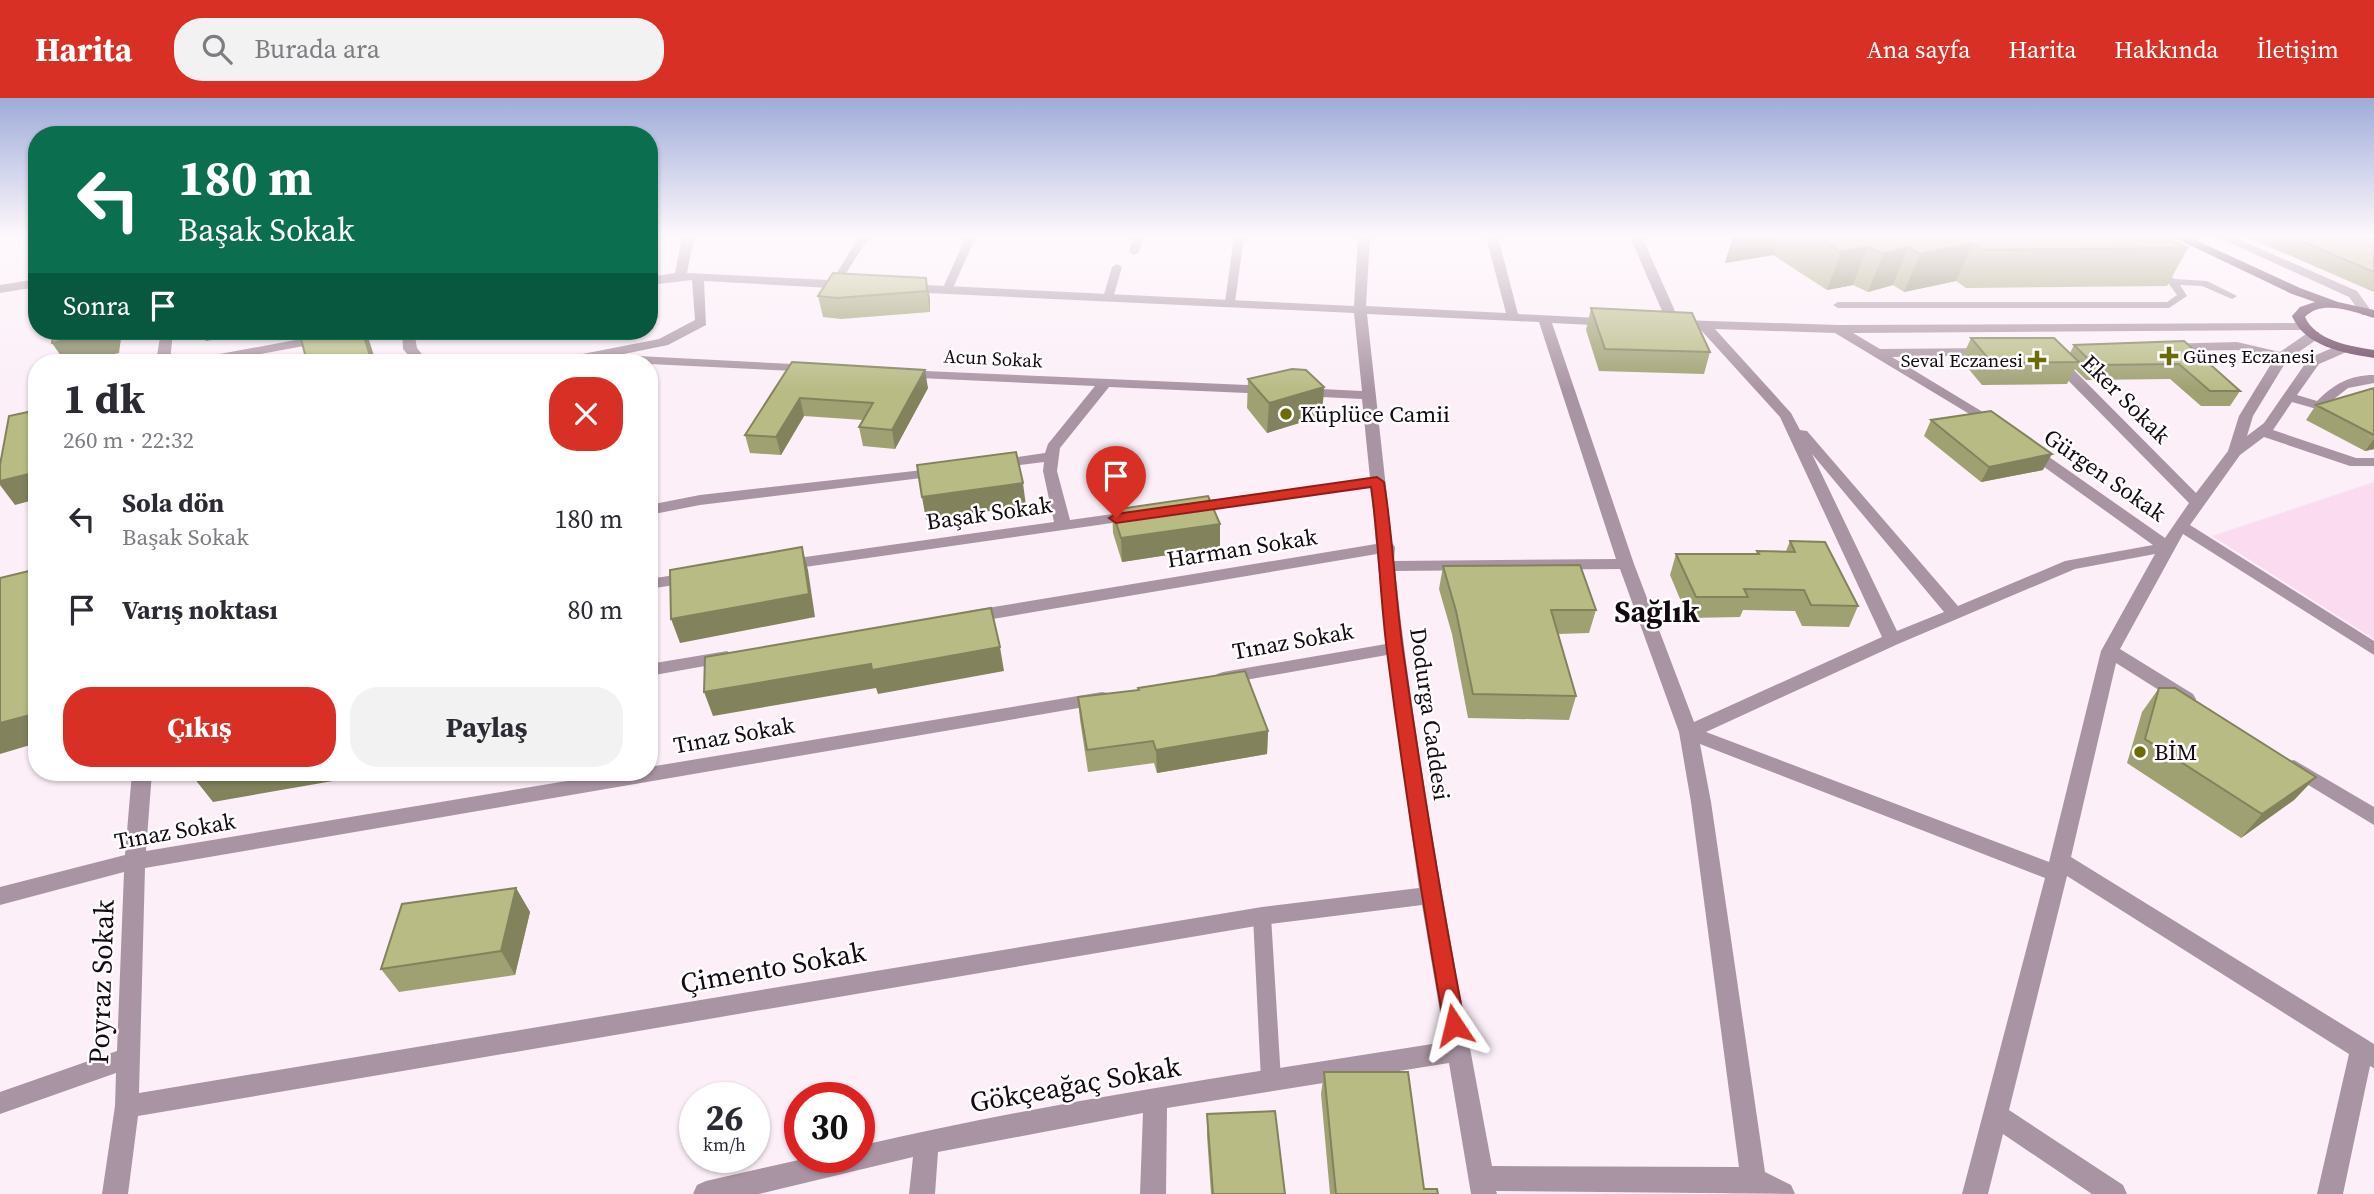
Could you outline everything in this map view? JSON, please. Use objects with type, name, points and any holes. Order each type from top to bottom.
[{"type":"main road","points":[[2263,288],[2301,311]]},
{"type":"main road","points":[[2289,288],[2342,307],[2372,313]]},
{"type":"main road","points":[[2342,307],[2316,306],[2301,311],[2298,316],[2308,331],[2344,348],[2374,354]]},
{"type":"street","points":[[601,354],[663,342],[701,322],[699,288]]},
{"type":"street","points":[[917,288],[1360,307],[1622,322]]},
{"type":"street","name":"Dodurga Caddesi","points":[[1361,288],[1360,307],[1367,395],[1395,649],[1431,895],[1483,1186]]},
{"type":"street","points":[[1505,288],[1513,317]]},
{"type":"street","points":[[1654,288],[1667,324],[1838,329],[2174,327],[2308,331]]},
{"type":"street","points":[[2338,288],[2359,299],[2372,313]]},
{"type":"street","points":[[1544,319],[1626,564],[1688,732],[1701,802],[1753,1180]]},
{"type":"street","points":[[1704,326],[1786,416],[1954,612]]},
{"type":"street","points":[[2174,327],[2196,346]]},
{"type":"street","name":"Eker Sokak","points":[[2023,328],[2197,502]]},
{"type":"street","name":"Gürgen Sokak","points":[[1838,329],[1989,421],[2167,547]]},
{"type":"street","points":[[2235,452],[2246,416],[2282,357],[2308,331]]},
{"type":"street","points":[[241,354],[315,340]]},
{"type":"street","points":[[2041,346],[2073,349]]},
{"type":"street","points":[[2155,347],[2246,347],[2282,357]]},
{"type":"street","points":[[1975,1194],[2110,651],[2167,547],[2235,452],[2262,431],[2314,361],[2344,348]]},
{"type":"street","points":[[1879,353],[2004,351]]},
{"type":"street","points":[[658,362],[826,370]]},
{"type":"street","name":"Acun Sokak","points":[[882,373],[1367,395]]},
{"type":"street","points":[[2289,397],[2320,406],[2341,385],[2356,379],[2374,379]]},
{"type":"street","points":[[1063,526],[1050,471],[1054,447],[1105,383]]},
{"type":"street","points":[[1786,416],[1892,640]]},
{"type":"street","points":[[2262,431],[2355,463],[2374,462]]},
{"type":"street","points":[[977,467],[1052,457]]},
{"type":"street","points":[[658,508],[699,500],[951,470]]},
{"type":"street","points":[[1172,510],[1377,482]]},
{"type":"street","name":"Başak Sokak","points":[[774,566],[1145,514]]},
{"type":"street","points":[[2181,526],[2374,649]]},
{"type":"street","points":[[1688,732],[1954,612],[2071,565],[2167,547]]},
{"type":"street","name":"Harman Sokak","points":[[950,620],[1386,556],[1626,564]]},
{"type":"street","points":[[658,583],[705,576]]},
{"type":"street","name":"Tınaz Sokak","points":[[1203,681],[1395,649]]},
{"type":"street","points":[[2110,651],[2204,710]]},
{"type":"street","points":[[658,668],[745,654]]},
{"type":"street","name":"Tınaz Sokak","points":[[658,773],[1121,695]]},
{"type":"street","points":[[1688,732],[2058,867],[2368,1053],[2330,1194]]},
{"type":"street","points":[[2273,753],[2374,817]]},
{"type":"street","name":"Poyraz Sokak","points":[[115,1194],[127,1106],[135,861],[141,781]]},
{"type":"street","name":"Tınaz Sokak","points":[[0,895],[135,861],[610,781]]},
{"type":"street","name":"Çimento Sokak","points":[[127,1106],[1262,916],[1431,895]]},
{"type":"street","name":"Gökçeağaç Sokak","points":[[706,1194],[927,1142],[1155,1099],[1459,1051]]},
{"type":"street","points":[[0,1103],[128,1058]]},
{"type":"street","points":[[1153,1194],[1155,1099]]},
{"type":"street","points":[[1994,1115],[2114,1194]]},
{"type":"street","points":[[922,1194],[927,1142]]},
{"type":"street","points":[[1483,1186],[1753,1180],[1782,1194]]},
{"type":"lane","points":[[1108,298],[1111,288]]},
{"type":"lane","points":[[1230,302],[1232,288]]},
{"type":"lane","points":[[1838,305],[2169,305],[2182,296],[2177,288]]},
{"type":"lane","points":[[2215,288],[2232,296]]},
{"type":"lane","points":[[1262,916],[1271,1080]]},
{"type":"shaded area","points":[[2374,482],[2374,639],[2212,536]]},
{"type":"building","points":[[823,288],[927,288],[927,291],[837,298],[818,296]]},
{"type":"building","points":[[1591,308],[1692,313],[1710,352],[1605,349]]},
{"type":"building","points":[[1971,338],[2054,338],[2079,362],[1992,363]]},
{"type":"building","points":[[301,340],[365,340],[369,354],[305,354]]},
{"type":"building","points":[[2184,341],[2240,391],[2210,391],[2179,364],[2094,365],[2074,345]]},
{"type":"building","points":[[792,362],[925,370],[892,430],[859,427],[873,403],[800,398],[776,437],[745,435]]},
{"type":"building","points":[[1292,369],[1306,370],[1324,387],[1269,403],[1248,379]]},
{"type":"building","points":[[2374,388],[2374,435],[2316,405]]},
{"type":"building","points":[[1991,411],[2052,454],[1989,467],[1931,420]]},
{"type":"building","points":[[28,412],[28,474],[0,481],[0,465],[9,416]]},
{"type":"building","points":[[1016,452],[1023,483],[922,497],[917,465]]},
{"type":"building","points":[[1208,496],[1220,524],[1121,538],[1112,510]]},
{"type":"building","points":[[1790,541],[1825,542],[1858,606],[1811,605],[1804,590],[1744,589],[1748,597],[1696,597],[1676,554],[1795,552]]},
{"type":"building","points":[[802,547],[809,594],[671,619],[670,570]]},
{"type":"building","points":[[1580,565],[1596,610],[1551,610],[1576,696],[1473,694],[1456,611],[1443,566]]},
{"type":"building","points":[[28,571],[28,716],[0,723],[0,578]]},
{"type":"building","points":[[991,608],[1000,647],[872,670],[871,664],[704,692],[705,657]]},
{"type":"building","points":[[1245,671],[1268,731],[1156,750],[1153,741],[1087,750],[1078,697],[1139,690],[1138,688]]},
{"type":"building","points":[[2159,688],[2175,688],[2316,777],[2262,814],[2145,739]]},
{"type":"building","points":[[516,888],[501,951],[381,969],[402,904]]},
{"type":"building","points":[[1324,1072],[1408,1072],[1424,1189],[1437,1189],[1438,1194],[1336,1194]]},
{"type":"building","points":[[1275,1111],[1285,1194],[1213,1194],[1207,1114]]},
{"type":"place","name":"Güneş Eczanesi","points":[[2169,356]]},
{"type":"place","name":"Seval Eczanesi","points":[[2037,360]]},
{"type":"place","name":"Küplüce Camii","points":[[1286,414]]},
{"type":"place","name":"BİM","points":[[2140,752]]},
{"type":"district","name":"Sağlık","points":[[1657,611]]},
{"type":"route","points":[[1116,518],[1377,482],[1387,547],[1386,566],[1395,649],[1431,895],[1454,1025]]}]
